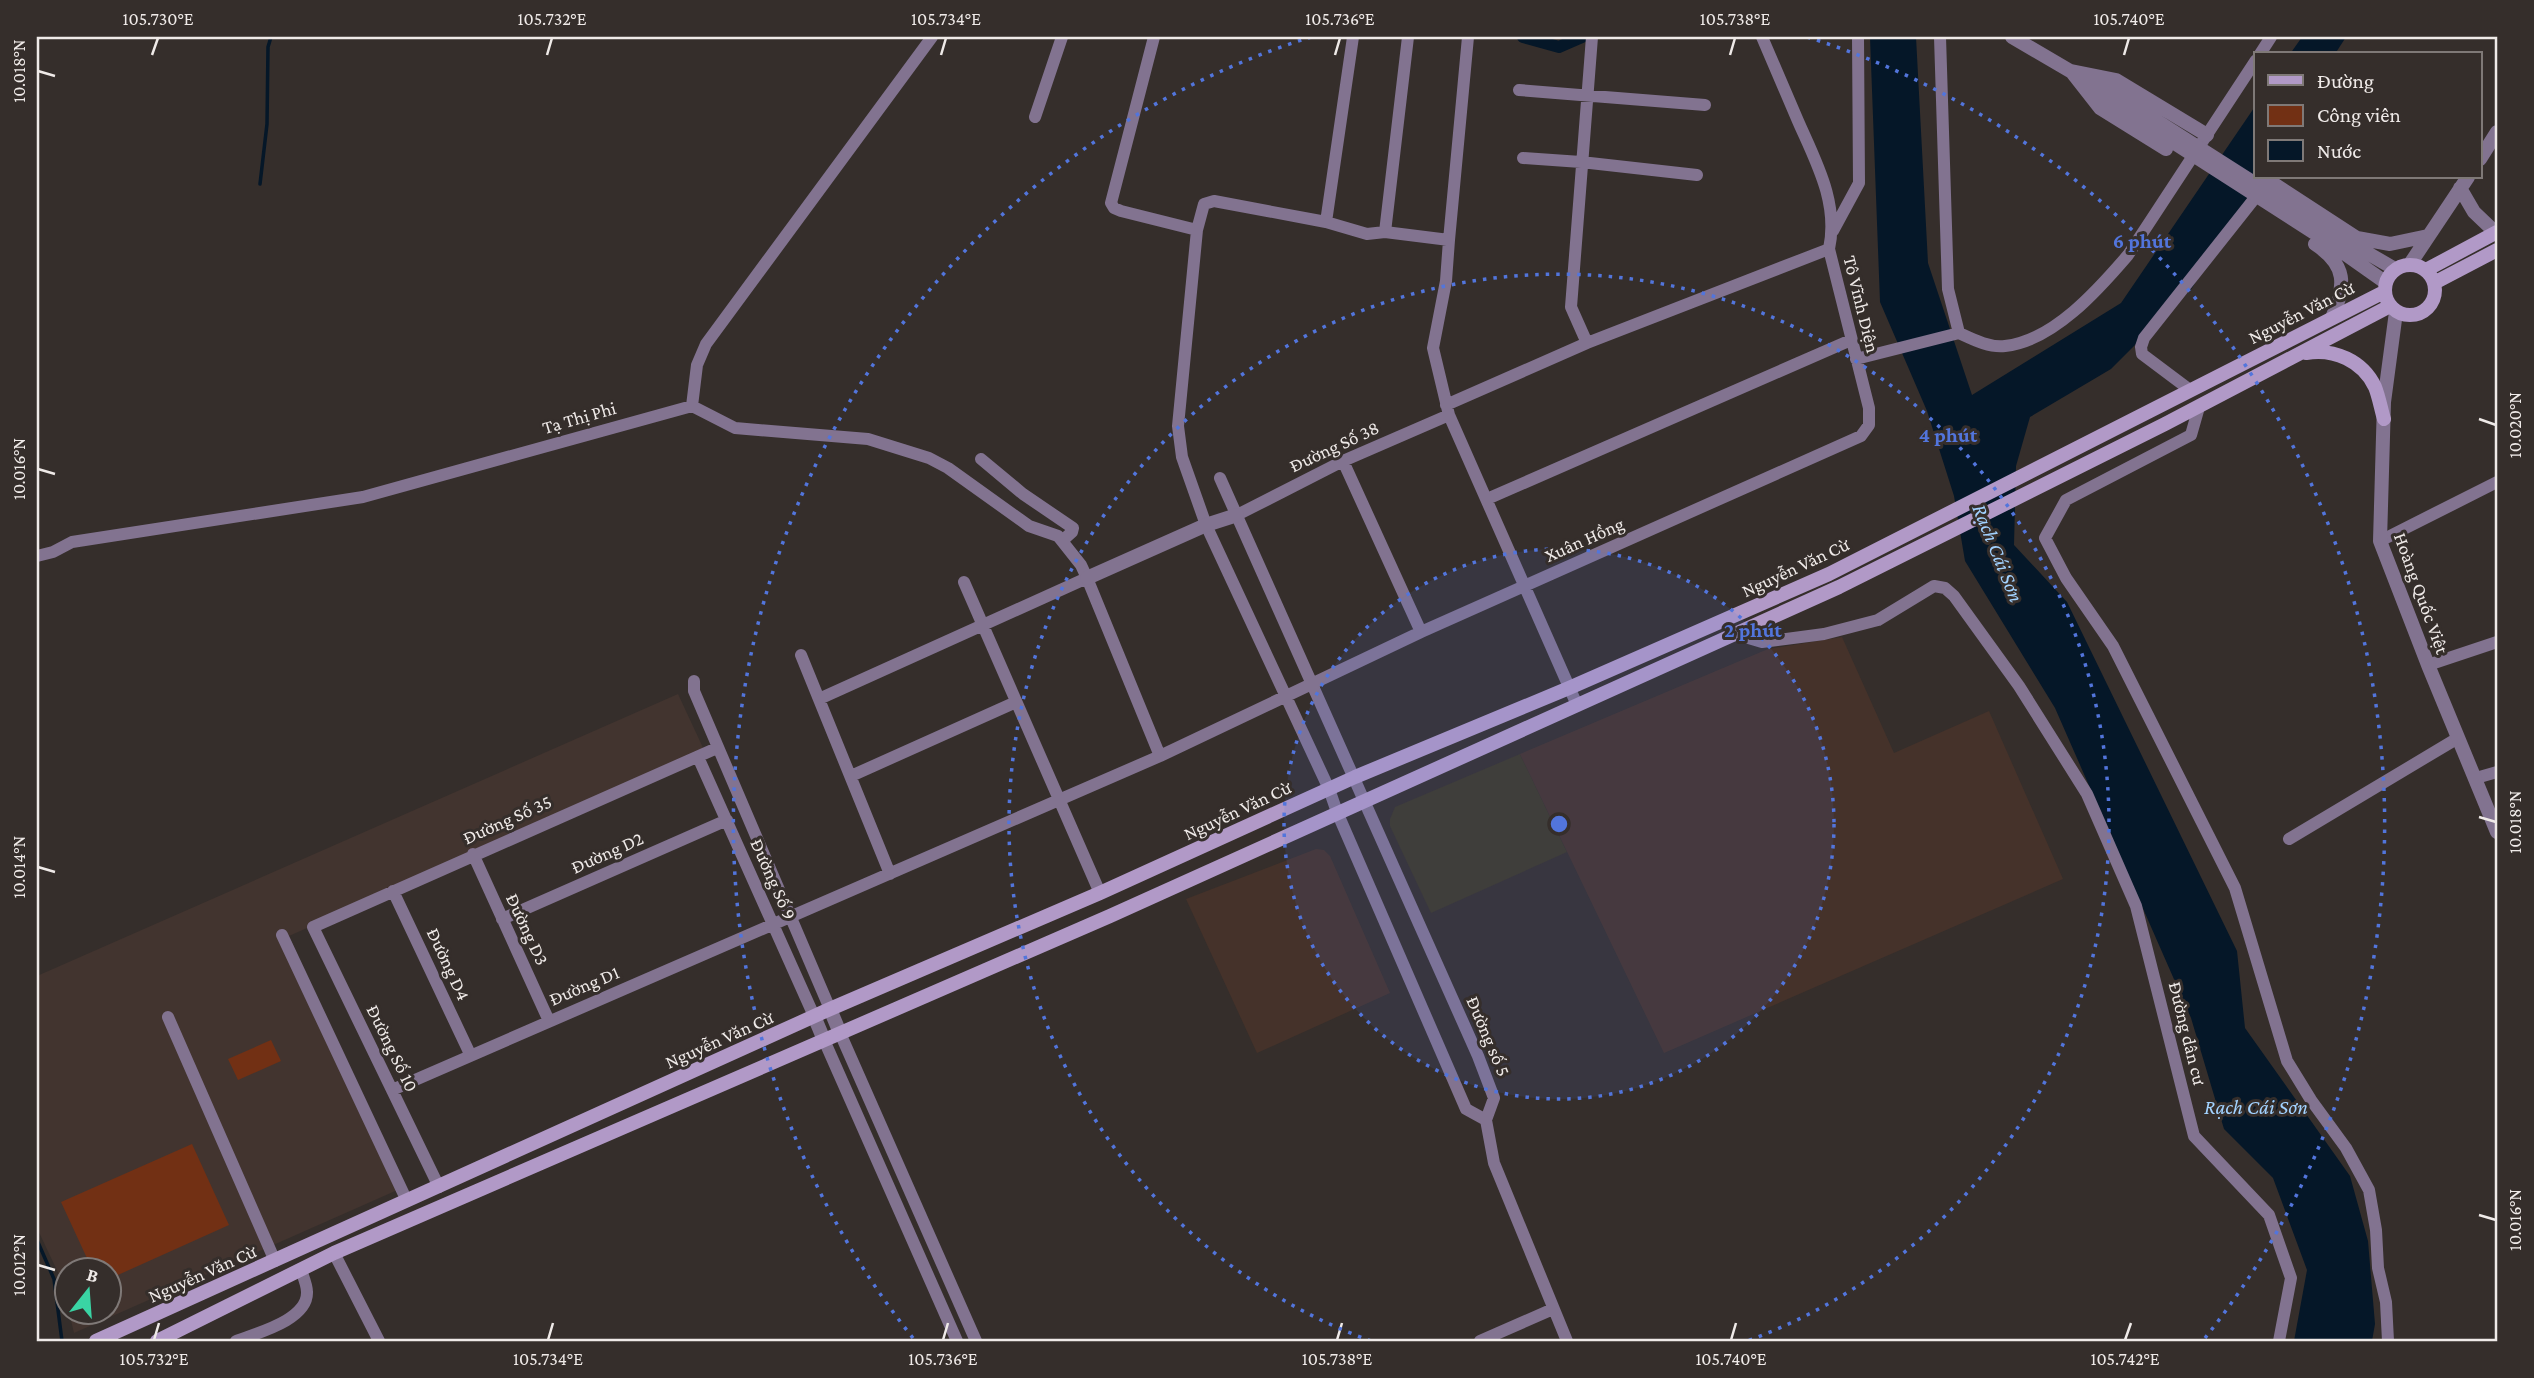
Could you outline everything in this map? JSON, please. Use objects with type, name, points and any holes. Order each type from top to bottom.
[{"type":"main road","points":[[2426,270],[2496,232]]},
{"type":"main road","points":[[2434,283],[2497,250]]},
{"type":"main road","points":[[2410,264],[2426,270],[2434,283],[2435,293],[2428,308],[2413,315],[2393,309],[2385,287],[2395,269],[2410,264]]},
{"type":"main road","name":"Nguyễn Văn Cừ","points":[[96,1341],[814,1016],[1100,893],[1355,777],[1569,688],[1829,574],[2332,318],[2385,287]]},
{"type":"main road","name":"Nguyễn Văn Cừ","points":[[159,1341],[334,1253],[1110,916],[1839,587],[2393,309]]},
{"type":"main road","points":[[2298,355],[2313,352],[2341,355],[2361,368],[2375,387],[2384,419]]},
{"type":"main road","points":[[1100,893],[1110,916]]},
{"type":"main road","points":[[439,1186],[447,1204]]},
{"type":"street","points":[[932,37],[706,344],[697,365],[692,406],[735,428],[840,435],[869,439],[910,451],[948,468],[1029,526],[1052,533],[1063,540],[1087,578],[1160,756]]},
{"type":"street","points":[[1035,117],[1062,37]]},
{"type":"street","points":[[1154,37],[1111,203],[1121,211],[1197,230]]},
{"type":"street","points":[[1326,222],[1353,37]]},
{"type":"street","points":[[1385,232],[1408,37]]},
{"type":"street","points":[[1468,37],[1446,281],[1433,348],[1448,410],[1577,705]]},
{"type":"street","points":[[1587,343],[1571,307],[1592,37]]},
{"type":"street","name":"Tô Vĩnh Diện","points":[[1762,37],[1821,174],[1830,202],[1833,231],[1829,248],[1869,408],[1869,425]]},
{"type":"street","points":[[1833,231],[1859,183],[1858,37]]},
{"type":"street","points":[[1940,37],[1948,289],[1959,333]]},
{"type":"street","points":[[2012,37],[2093,85],[2103,97],[2328,235],[2395,269]]},
{"type":"street","points":[[2261,52],[2271,37]]},
{"type":"street","points":[[1856,359],[1959,333],[1985,344],[2003,347],[2034,339],[2066,317],[2104,284],[2128,256],[2254,63]]},
{"type":"street","points":[[2071,71],[2100,108],[2189,163]]},
{"type":"street","points":[[2071,71],[2116,80],[2207,135]]},
{"type":"street","points":[[1519,90],[1704,105]]},
{"type":"street","points":[[2482,156],[2497,132]]},
{"type":"street","points":[[1522,158],[1697,175]]},
{"type":"street","points":[[2190,390],[2142,354],[2144,338],[2253,203],[2269,178],[2357,238],[2390,244],[2428,236]]},
{"type":"street","points":[[2410,264],[2464,183]]},
{"type":"street","points":[[2464,183],[2474,212],[2496,232]]},
{"type":"street","points":[[1449,240],[1385,232],[1367,234],[1326,222],[1214,201],[1203,204],[1197,230],[1178,426],[1185,472],[1206,524],[1329,789],[1466,1109],[1486,1120]]},
{"type":"street","points":[[2253,203],[2332,257],[2340,273],[2342,292],[2332,318]]},
{"type":"street","points":[[2328,235],[2385,287]]},
{"type":"street","name":"Đường Số 38","points":[[1237,515],[1587,343],[1829,248]]},
{"type":"street","name":"Hoàng Quốc Việt","points":[[2393,309],[2384,419],[2380,541],[2497,832]]},
{"type":"street","points":[[1487,499],[1851,340]]},
{"type":"street","name":"Tạ Thị Phi","points":[[37,556],[53,552],[72,542],[363,497],[692,406]]},
{"type":"street","points":[[2199,407],[2191,435],[2066,500],[2045,538],[2066,578],[2113,646],[2235,888],[2287,1061],[2346,1148],[2369,1190],[2376,1230],[2378,1268],[2386,1302],[2388,1341]]},
{"type":"street","name":"Xuân Hồng","points":[[1059,800],[1287,698],[1421,632],[1861,436],[1869,425]]},
{"type":"street","points":[[981,459],[1023,494],[1073,528],[1063,540]]},
{"type":"street","points":[[1343,461],[1421,632]]},
{"type":"street","name":"Đường số 5","points":[[1220,478],[1478,1056],[1494,1098],[1486,1120],[1494,1163],[1567,1341]]},
{"type":"street","points":[[2380,541],[2497,482]]},
{"type":"street","points":[[819,699],[1206,524],[1237,515]]},
{"type":"street","points":[[964,582],[1100,893]]},
{"type":"street","name":"Đường dân cư","points":[[1735,634],[1762,642],[1824,634],[1878,620],[1934,586],[1945,587],[1954,596],[2019,686],[2087,794],[2136,906],[2194,1136],[2269,1214],[2291,1278],[2279,1341]]},
{"type":"street","points":[[2428,665],[2497,642]]},
{"type":"street","points":[[802,656],[890,874]]},
{"type":"street","points":[[694,681],[694,691],[717,748],[976,1341]]},
{"type":"street","points":[[851,776],[1016,702]]},
{"type":"street","points":[[2289,839],[2458,738]]},
{"type":"street","name":"Đường Số 35","points":[[313,927],[472,854],[717,748]]},
{"type":"street","name":"Đường Số 9","points":[[698,757],[814,1016]]},
{"type":"street","points":[[2476,778],[2497,772]]},
{"type":"street","name":"Đường D1","points":[[392,1090],[1059,800]]},
{"type":"street","name":"Đường D2","points":[[502,919],[727,820]]},
{"type":"street","name":"Đường D3","points":[[472,854],[549,1021]]},
{"type":"street","name":"Đường D4","points":[[393,891],[470,1054]]},
{"type":"street","name":"Đường Số 10","points":[[313,927],[439,1186]]},
{"type":"street","points":[[282,935],[407,1201]]},
{"type":"street","points":[[814,1016],[957,1341]]},
{"type":"street","points":[[168,1017],[275,1261]]},
{"type":"street","points":[[334,1253],[379,1341]]},
{"type":"street","points":[[236,1341],[282,1323],[298,1313],[307,1293],[301,1270]]},
{"type":"street","points":[[1480,1341],[1553,1309]]},
{"type":"shaded area","points":[[1842,637],[1894,753],[1989,711],[2063,879],[1664,1053],[1520,754],[1768,649]]},
{"type":"shaded area","points":[[678,694],[705,752],[289,936],[402,1188],[122,1312],[122,1256],[52,1256],[52,1260],[37,1228],[37,976]]},
{"type":"shaded area","points":[[1520,754],[1567,852],[1431,913],[1390,826],[1395,807]]},
{"type":"shaded area","points":[[1316,849],[1324,850],[1330,856],[1390,993],[1257,1053],[1186,899]]},
{"type":"shaded area","points":[[72,1326],[90,1326],[74,1333]]},
{"type":"green space","points":[[271,1040],[281,1061],[238,1080],[228,1059]]},
{"type":"green space","points":[[192,1144],[229,1225],[122,1273],[122,1256],[86,1256],[61,1202]]},
{"type":"water","name":"Rạch Cái Sơn","points":[[1870,37],[1916,37],[1928,263],[1972,395],[2121,303],[2254,108],[2254,178],[2259,178],[2192,288],[2111,369],[2030,417],[2016,466],[2014,545],[2067,602],[2237,951],[2245,1028],[2350,1176],[2368,1241],[2375,1324],[2372,1341],[2294,1341],[2307,1270],[2273,1178],[2224,1129],[2191,1018],[2055,708],[1965,561],[1954,496],[1927,411],[1880,302]]},
{"type":"water","points":[[2302,37],[2346,37],[2336,52],[2291,52]]},
{"type":"waterway","points":[[260,184],[267,124],[268,47],[271,37]]},
{"type":"waterway","points":[[1523,37],[1559,47],[1582,37]]},
{"type":"waterway","points":[[37,1240],[54,1279],[62,1341]]}]
